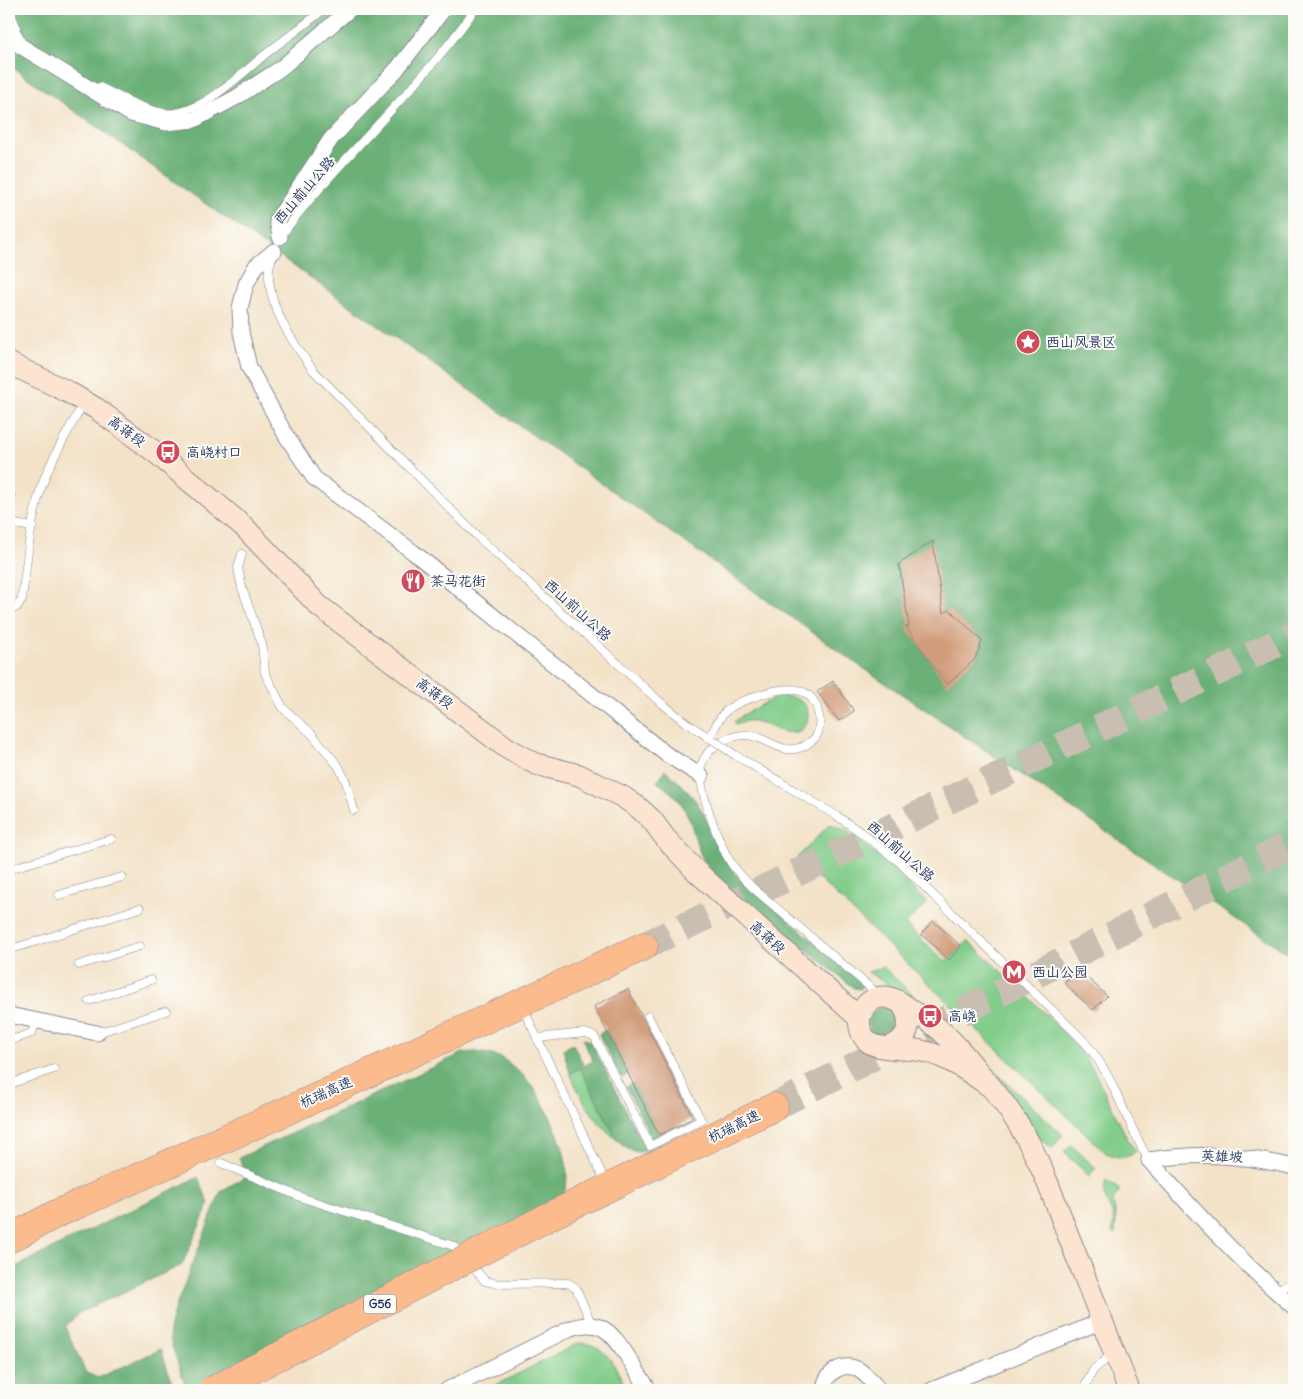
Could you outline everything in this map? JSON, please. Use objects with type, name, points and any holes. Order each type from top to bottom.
[{"type":"highway","name":"杭瑞高速","points":[[9,1239],[54,1215],[644,946]]},
{"type":"highway","name":"杭瑞高速","points":[[213,1390],[546,1218],[774,1107]]},
{"type":"highway","points":[[9,1232],[54,1215]]},
{"type":"main road","name":"高蒋段","points":[[9,363],[34,374],[97,409],[155,452],[243,526],[319,606],[507,748],[536,764],[579,775],[623,797],[639,808],[652,820],[666,839],[696,871],[859,1018]]},
{"type":"main road","points":[[890,1047],[904,1038],[908,1030],[908,1014],[898,1001],[882,997],[874,999],[867,1004],[859,1018],[859,1026],[867,1040],[874,1045],[882,1047],[923,1051],[938,1056],[964,1069],[992,1088]]},
{"type":"main road","points":[[904,1007],[927,1019],[962,1052],[992,1088],[1017,1123],[1040,1164],[1129,1390]]},
{"type":"street","points":[[9,24],[19,45],[131,114],[166,123],[194,120],[237,97],[281,68],[350,9]]},
{"type":"street","points":[[280,236],[277,220],[331,138],[397,69],[444,9]]},
{"type":"street","points":[[274,251],[256,266],[246,284],[240,308],[241,332],[249,366],[285,434],[314,478],[413,552],[666,754],[701,776]]},
{"type":"street","points":[[9,1015],[97,1033]]},
{"type":"street","name":"英雄坡","points":[[1150,1160],[1180,1155],[1223,1155],[1250,1158],[1294,1167]]},
{"type":"street","points":[[1150,1160],[1199,1217],[1294,1307]]},
{"type":"street","points":[[932,1390],[1102,1321]]},
{"type":"street","points":[[447,1390],[578,1325],[592,1325],[606,1330],[615,1338],[649,1390]]},
{"type":"street","points":[[824,1390],[824,1384],[828,1375],[837,1369],[847,1367],[857,1368],[879,1390]]},
{"type":"lane","points":[[9,10],[23,40],[101,88],[134,104],[165,113],[190,109],[229,86],[267,53],[324,9]]},
{"type":"lane","name":"西山前山公路","points":[[475,9],[456,36],[394,109],[280,236],[269,269],[276,307],[285,328],[314,371],[477,536],[659,701],[685,722],[735,755],[864,834],[898,861],[1078,1035],[1100,1061],[1114,1085],[1139,1144],[1150,1160]]},
{"type":"lane","points":[[9,611],[17,607],[22,599],[32,527],[42,485],[52,461],[84,402]]},
{"type":"lane","points":[[11,496],[9,522],[32,527]]},
{"type":"lane","points":[[242,554],[238,568],[242,588],[262,644],[265,674],[283,708],[312,734],[339,767],[346,782],[354,810]]},
{"type":"lane","points":[[711,739],[725,712],[737,704],[776,689],[787,688],[799,691],[810,698],[817,707],[820,718],[817,735],[811,742],[803,746],[792,749],[781,748],[756,737],[745,735],[730,739],[712,748],[702,766],[703,788],[717,836],[731,863],[741,876],[882,997]]},
{"type":"lane","points":[[9,869],[111,839]]},
{"type":"lane","points":[[59,895],[122,876]]},
{"type":"lane","points":[[9,950],[140,908]]},
{"type":"lane","points":[[79,965],[140,946]]},
{"type":"lane","points":[[89,1000],[151,980]]},
{"type":"lane","points":[[520,1003],[608,1188]]},
{"type":"lane","points":[[97,1033],[166,1011]]},
{"type":"lane","points":[[537,1038],[585,1033],[594,1036],[650,1146],[701,1120],[648,1016]]},
{"type":"lane","points":[[9,1041],[32,1033],[36,1021]]},
{"type":"lane","points":[[9,1084],[54,1070]]},
{"type":"lane","points":[[220,1163],[303,1198],[454,1246],[485,1281],[499,1284],[568,1282],[576,1288],[592,1325]]},
{"type":"lane","points":[[218,1390],[468,1262]]},
{"type":"lane","points":[[1276,1290],[1289,1284],[1294,1286]]},
{"type":"lane","points":[[1083,1390],[1094,1369],[1114,1352]]},
{"type":"green space","points":[[9,9],[1294,9],[1294,958],[860,666],[9,65]]},
{"type":"green space","points":[[780,695],[794,698],[805,706],[808,719],[800,731],[780,731],[755,721],[736,724],[734,722],[743,715]]},
{"type":"green space","points":[[665,770],[696,801],[704,814],[720,852],[736,875],[861,982],[863,986],[860,989],[854,988],[809,951],[762,917],[717,877],[704,861],[688,815],[682,804],[657,782]]},
{"type":"green space","points":[[830,824],[846,830],[891,867],[927,903],[905,924],[946,962],[968,941],[1029,997],[1078,1048],[1093,1069],[1129,1142],[1136,1151],[1125,1157],[1106,1153],[797,858]]},
{"type":"green space","points":[[883,967],[1063,1135],[1052,1148],[1039,1138],[1014,1098],[996,1076],[934,1017],[868,972]]},
{"type":"green space","points":[[879,1006],[896,1009],[902,1025],[887,1039],[872,1034],[867,1019]]},
{"type":"green space","points":[[606,1030],[628,1074],[621,1078],[599,1034]]},
{"type":"green space","points":[[583,1040],[591,1042],[646,1151],[637,1152],[630,1150],[618,1141],[580,1068],[570,1073],[563,1049],[573,1044],[584,1066],[593,1061]]},
{"type":"green space","points":[[475,1052],[498,1057],[515,1068],[532,1085],[550,1116],[563,1148],[567,1181],[563,1195],[555,1207],[187,1390],[172,1346],[169,1331],[173,1314],[221,1191],[247,1176],[239,1158],[463,1053]]},
{"type":"green space","points":[[580,1068],[618,1141],[595,1118],[580,1093],[570,1073]]},
{"type":"green space","points":[[633,1083],[660,1137],[653,1141],[626,1087]]},
{"type":"green space","points":[[1071,1145],[1096,1168],[1089,1176],[1064,1152]]},
{"type":"green space","points":[[198,1177],[209,1204],[182,1265],[79,1313],[65,1327],[86,1373],[98,1378],[161,1349],[174,1390],[9,1390],[9,1270]]},
{"type":"green space","points":[[1106,1180],[1120,1190],[1113,1200],[1116,1218],[1115,1234],[1112,1232],[1112,1214],[1104,1192]]},
{"type":"green space","points":[[579,1343],[589,1344],[604,1352],[628,1390],[486,1390]]},
{"type":"building","points":[[933,541],[943,613],[950,610],[982,641],[975,659],[947,685],[906,627],[909,626],[899,564]]},
{"type":"building","points":[[833,681],[854,711],[839,721],[817,692]]},
{"type":"building","points":[[933,921],[961,946],[949,960],[921,934]]},
{"type":"building","points":[[1077,968],[1107,996],[1093,1010],[1064,983]]},
{"type":"building","points":[[628,989],[693,1118],[659,1135],[594,1006]]},
{"type":"tunnel","points":[[644,946],[1294,635]]},
{"type":"tunnel","points":[[774,1107],[1294,843]]},
{"type":"place","name":"西山风景区","points":[[1028,342]]},
{"type":"place","name":"高峣村口","points":[[168,452]]},
{"type":"place","name":"茶马花街","points":[[413,581]]},
{"type":"place","name":"西山公园","points":[[1014,972]]},
{"type":"place","name":"高峣","points":[[930,1016]]}]
